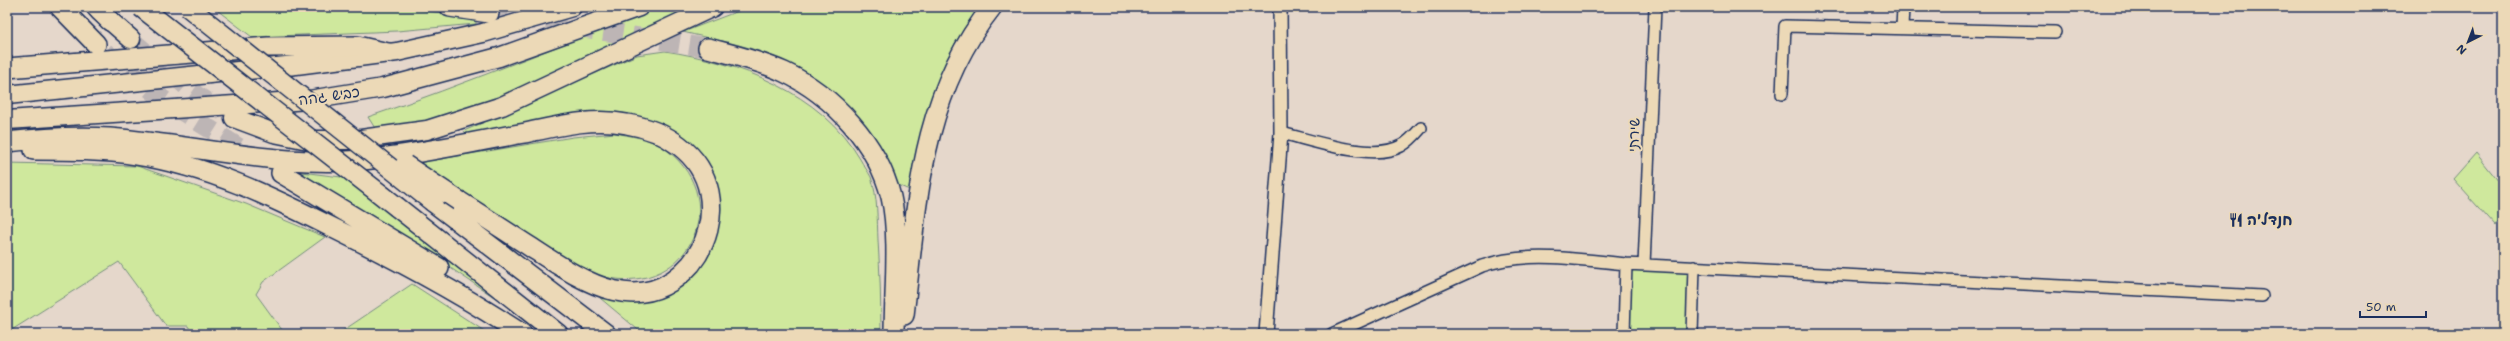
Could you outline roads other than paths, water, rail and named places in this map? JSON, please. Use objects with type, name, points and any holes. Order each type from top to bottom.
[{"type":"highway","points":[[54,7],[94,42],[60,7]]},
{"type":"highway","points":[[95,7],[131,39]]},
{"type":"highway","points":[[142,7],[558,334]]},
{"type":"highway","points":[[188,7],[433,202],[606,334]]},
{"type":"highway","points":[[450,7],[489,13]]},
{"type":"highway","points":[[7,95],[203,76],[388,54],[483,33],[572,7]]},
{"type":"highway","name":"כביש גהה","points":[[7,120],[309,100],[383,88],[499,56],[639,7]]},
{"type":"highway","points":[[234,118],[288,137],[322,141],[354,140],[427,130],[502,106],[713,7]]},
{"type":"highway","points":[[902,334],[918,196],[932,123],[951,70],[978,24],[992,7]]},
{"type":"highway","points":[[7,68],[268,47],[357,46],[388,54]]},
{"type":"highway","points":[[708,48],[760,63],[806,84],[843,116],[877,160],[891,199],[894,223],[894,334]]},
{"type":"highway","points":[[7,142],[59,137],[111,138],[273,159],[329,162],[380,158],[574,124],[623,123],[653,130],[667,137],[692,157],[705,178],[709,192],[711,215],[701,248],[686,269],[676,278],[657,288],[626,293],[601,288],[573,275],[459,201],[269,71]]},
{"type":"highway","points":[[7,149],[94,151],[137,155],[194,168],[224,178],[283,203],[396,259],[452,289],[522,334]]},
{"type":"highway","points":[[281,173],[445,272],[532,334]]},
{"type":"street","points":[[1266,334],[1281,133],[1280,7]]},
{"type":"street","name":"שירתי","points":[[1644,265],[1654,7]]},
{"type":"street","points":[[1902,28],[1903,7]]},
{"type":"street","points":[[1782,94],[1785,26],[2054,32]]},
{"type":"street","points":[[1281,133],[1366,152],[1384,152],[1400,147],[1421,128]]},
{"type":"street","points":[[1332,334],[1494,262],[1506,259],[1558,258],[1644,265],[2262,296]]},
{"type":"street","points":[[1624,334],[1626,264]]},
{"type":"street","points":[[1692,334],[1694,267]]},
{"type":"tunnel","points":[[489,13],[708,48]]},
{"type":"tunnel","points":[[131,39],[190,90],[223,112]]},
{"type":"tunnel","points":[[105,52],[164,100],[254,157]]},
{"type":"place","name":"חנדל'ה","points":[[2236,220]]}]
